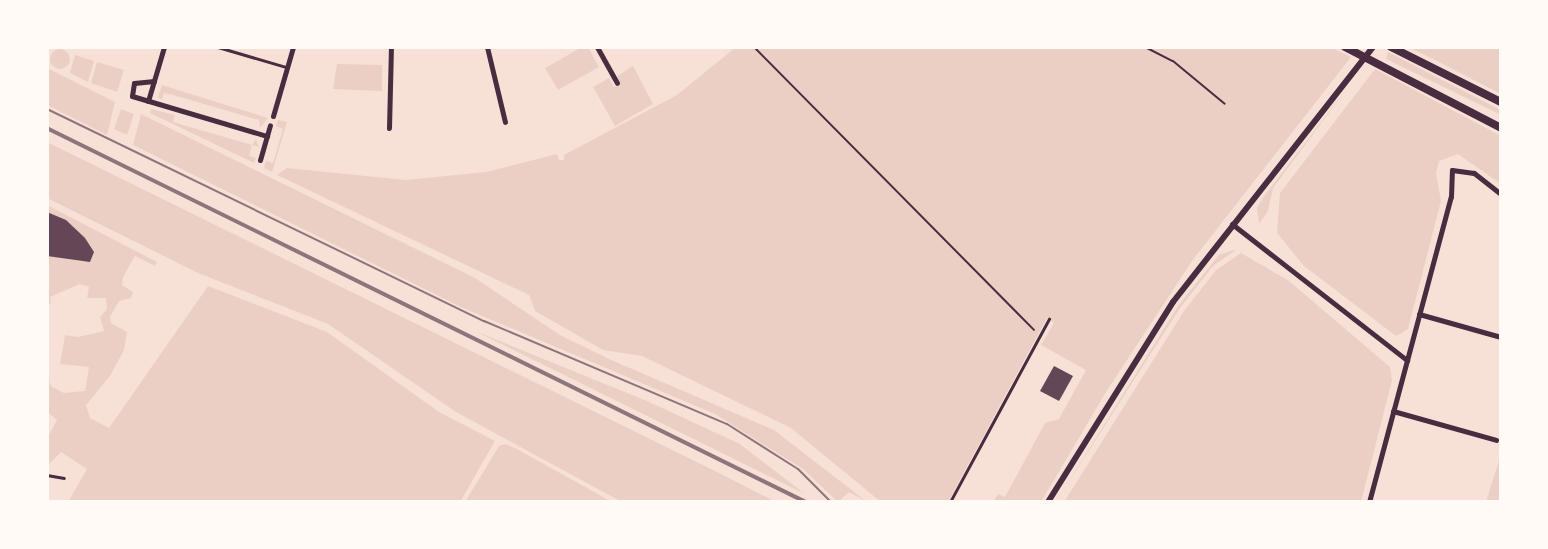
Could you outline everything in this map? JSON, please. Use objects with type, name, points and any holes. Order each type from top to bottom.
[{"type":"main road","points":[[1345,47],[1501,128]]},
{"type":"main road","points":[[1391,47],[1501,102]]},
{"type":"street","points":[[148,101],[164,47]]},
{"type":"street","points":[[273,116],[293,47]]},
{"type":"street","points":[[389,128],[391,47]]},
{"type":"street","points":[[487,47],[505,122]]},
{"type":"street","points":[[597,47],[617,83]]},
{"type":"street","points":[[1048,502],[1144,345],[1232,224],[1373,47]]},
{"type":"street","points":[[154,81],[137,82],[130,88],[135,99],[267,136]]},
{"type":"street","points":[[260,160],[270,125]]},
{"type":"street","points":[[1369,502],[1451,197],[1452,170],[1474,173],[1501,194]]},
{"type":"street","points":[[1232,224],[1407,360]]},
{"type":"street","points":[[1419,314],[1501,337]]},
{"type":"street","points":[[1393,411],[1496,440]]},
{"type":"lane","points":[[218,47],[287,68]]},
{"type":"lane","points":[[950,502],[1049,319]]},
{"type":"lane","points":[[47,475],[64,478]]},
{"type":"path","points":[[754,47],[1039,336]]},
{"type":"path","points":[[1145,47],[1173,61],[1225,104]]},
{"type":"shaded area","points":[[582,47],[588,47],[599,67],[558,90],[545,68]]},
{"type":"shaded area","points":[[736,47],[1331,47],[1351,57],[1192,261],[1106,392],[1041,502],[993,502],[998,494],[1005,497],[1045,423],[1059,419],[1086,370],[1041,345],[1054,323],[1047,318],[948,502],[881,502],[791,428],[642,356],[603,350],[535,311],[529,295],[277,175],[287,168],[406,180],[486,172],[557,154],[559,160],[564,160],[564,155],[677,95]]},
{"type":"shaded area","points":[[1408,47],[1501,47],[1501,94],[1437,61]]},
{"type":"shaded area","points":[[60,49],[67,52],[70,59],[67,66],[60,69],[53,66],[50,59],[53,52]]},
{"type":"shaded area","points":[[1388,52],[1501,110],[1501,115],[1386,59]]},
{"type":"shaded area","points":[[75,55],[94,61],[88,82],[70,73]]},
{"type":"shaded area","points":[[97,62],[124,70],[117,92],[91,83]]},
{"type":"shaded area","points":[[337,64],[382,65],[382,91],[333,89]]},
{"type":"shaded area","points":[[633,66],[653,104],[615,126],[593,87],[609,78],[614,87],[620,83],[617,76]]},
{"type":"shaded area","points":[[47,68],[115,102],[107,135],[47,105]]},
{"type":"shaded area","points":[[1375,69],[1501,136],[1501,184],[1458,154],[1439,161],[1436,173],[1441,201],[1408,329],[1396,336],[1304,266],[1277,233],[1280,193]]},
{"type":"shaded area","points":[[1352,82],[1273,188],[1268,211],[1259,224],[1257,208],[1262,199]]},
{"type":"shaded area","points":[[162,85],[268,118],[260,128],[259,120],[173,95],[164,93],[162,100],[158,97]]},
{"type":"shaded area","points":[[121,109],[134,114],[127,135],[114,129]]},
{"type":"shaded area","points":[[151,109],[175,115],[173,122],[252,145],[249,156],[256,158],[254,163],[150,113]]},
{"type":"shaded area","points":[[141,114],[475,278],[560,335],[774,430],[867,502],[849,492],[838,502],[803,469],[715,414],[461,307],[133,145]]},
{"type":"shaded area","points":[[278,120],[287,122],[272,172],[264,168],[266,161],[273,163],[283,129],[276,126]]},
{"type":"shaded area","points":[[47,142],[776,502],[622,502],[456,412],[328,324],[198,273],[47,198]]},
{"type":"shaded area","points":[[47,205],[157,262],[155,266],[135,256],[123,277],[122,285],[133,292],[131,298],[119,301],[110,317],[111,323],[127,332],[124,350],[110,376],[86,405],[90,418],[109,428],[208,286],[327,332],[439,412],[495,441],[460,502],[68,502],[87,469],[61,452],[47,466],[47,438],[57,420],[47,412],[47,379],[52,387],[64,393],[85,391],[89,367],[60,364],[65,335],[78,337],[104,331],[100,317],[107,309],[106,298],[87,298],[89,287],[80,284],[50,297],[51,304],[47,304]]},
{"type":"shaded area","points":[[1237,249],[1213,266],[1180,308],[1056,502],[1178,306],[1219,255]]},
{"type":"shaded area","points":[[1241,253],[1289,281],[1390,367],[1392,380],[1361,502],[1064,502],[1184,311],[1216,270]]},
{"type":"shaded area","points":[[475,331],[647,401],[740,444],[805,494]]},
{"type":"shaded area","points":[[506,444],[612,502],[465,502],[499,446]]},
{"type":"shaded area","points":[[1501,455],[1501,502],[1486,502],[1493,479]]},
{"type":"building","points":[[47,212],[66,220],[85,238],[94,252],[90,262],[47,256]]},
{"type":"building","points":[[1054,366],[1073,376],[1059,401],[1040,391]]},
{"type":"tram line","points":[[47,109],[484,321],[727,424],[798,469],[831,502]]},
{"type":"railway","points":[[47,128],[806,502]]}]
